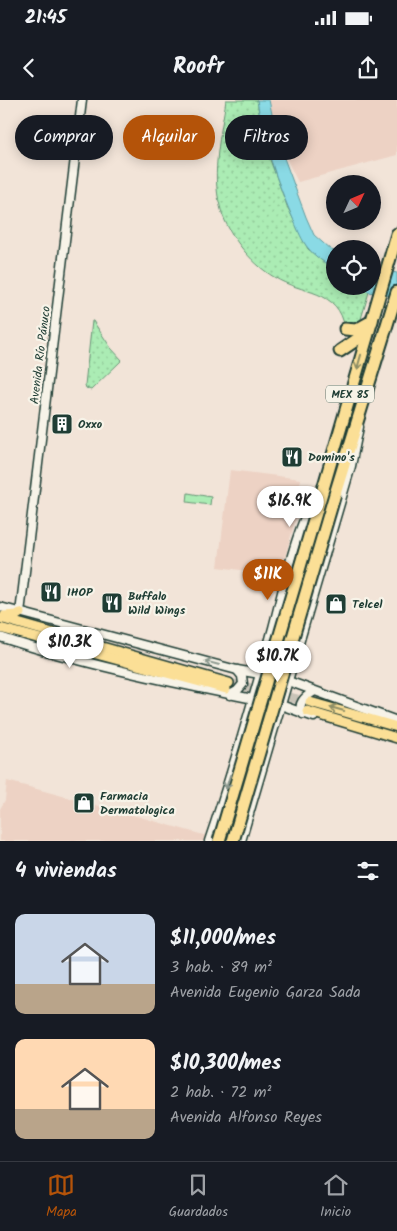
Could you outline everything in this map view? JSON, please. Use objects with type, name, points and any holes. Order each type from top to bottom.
[{"type":"highway","name":"MEX 85","points":[[219,841],[397,234]]},
{"type":"highway","name":"MEX 85","points":[[358,418],[397,292]]},
{"type":"highway","points":[[345,330],[356,330],[370,326]]},
{"type":"highway","points":[[340,351],[370,326]]},
{"type":"highway","points":[[233,841],[358,418]]},
{"type":"main road","points":[[0,617],[20,613]]},
{"type":"main road","points":[[0,617],[229,689]]},
{"type":"main road","points":[[0,628],[229,689]]},
{"type":"main road","points":[[310,702],[397,727]]},
{"type":"main road","points":[[305,712],[397,740]]},
{"type":"street","name":"Avenida Río Pánuco","points":[[20,613],[82,100]]},
{"type":"street","points":[[241,841],[358,439],[360,429],[358,418]]},
{"type":"street","points":[[210,841],[304,519],[313,500],[323,489]]},
{"type":"street","points":[[0,607],[237,670],[260,674],[268,672],[275,677],[283,677],[313,692],[397,721]]},
{"type":"street","points":[[274,625],[283,638],[294,641],[300,638]]},
{"type":"street","points":[[274,625],[277,652],[275,677],[281,706]]},
{"type":"street","points":[[0,637],[35,648],[146,676],[237,691],[243,684],[242,676],[237,670]]},
{"type":"street","points":[[260,674],[268,691],[267,724],[270,744]]},
{"type":"street","points":[[229,689],[253,699],[259,704],[268,704],[275,708],[281,706],[305,712]]},
{"type":"street","points":[[305,712],[300,708],[301,702],[307,695],[313,692]]},
{"type":"street","points":[[242,736],[252,731],[259,732],[265,735],[270,744]]},
{"type":"shaded area","points":[[269,100],[397,100],[397,155],[298,182],[287,160],[308,160],[308,115],[272,115]]},
{"type":"shaded area","points":[[230,470],[301,479],[300,484],[305,485],[280,575],[218,567]]},
{"type":"shaded area","points":[[7,781],[207,836],[206,841],[0,841],[0,809],[5,800]]},
{"type":"green space","points":[[226,100],[257,100],[260,115],[225,115],[225,160],[270,160],[287,206],[308,249],[326,263],[326,295],[368,295],[358,329],[345,329],[341,316],[335,306],[327,299],[274,277],[256,264],[240,246],[223,216],[220,206],[216,180]]},
{"type":"green space","points":[[92,321],[122,360],[91,390],[86,388],[85,385]]},
{"type":"green space","points":[[188,493],[211,497],[210,505],[187,502]]},
{"type":"water","points":[[257,100],[269,100],[272,115],[260,115]]},
{"type":"water","points":[[270,160],[285,160],[314,235],[326,246],[326,264],[311,251],[300,235]]},
{"type":"water","points":[[381,270],[397,273],[397,297],[381,294]]},
{"type":"tunnel","points":[[229,683],[264,691]]},
{"type":"tunnel","points":[[276,694],[310,702]]},
{"type":"place","name":"Oxxo","points":[[62,424]]},
{"type":"place","name":"Domino's","points":[[292,457]]},
{"type":"place","name":"IHOP","points":[[51,592]]},
{"type":"place","name":"Buffalo Wild Wings","points":[[112,603]]},
{"type":"place","name":"Telcel","points":[[336,604]]},
{"type":"place","name":"Farmacia Dermatologica","points":[[84,803]]}]
